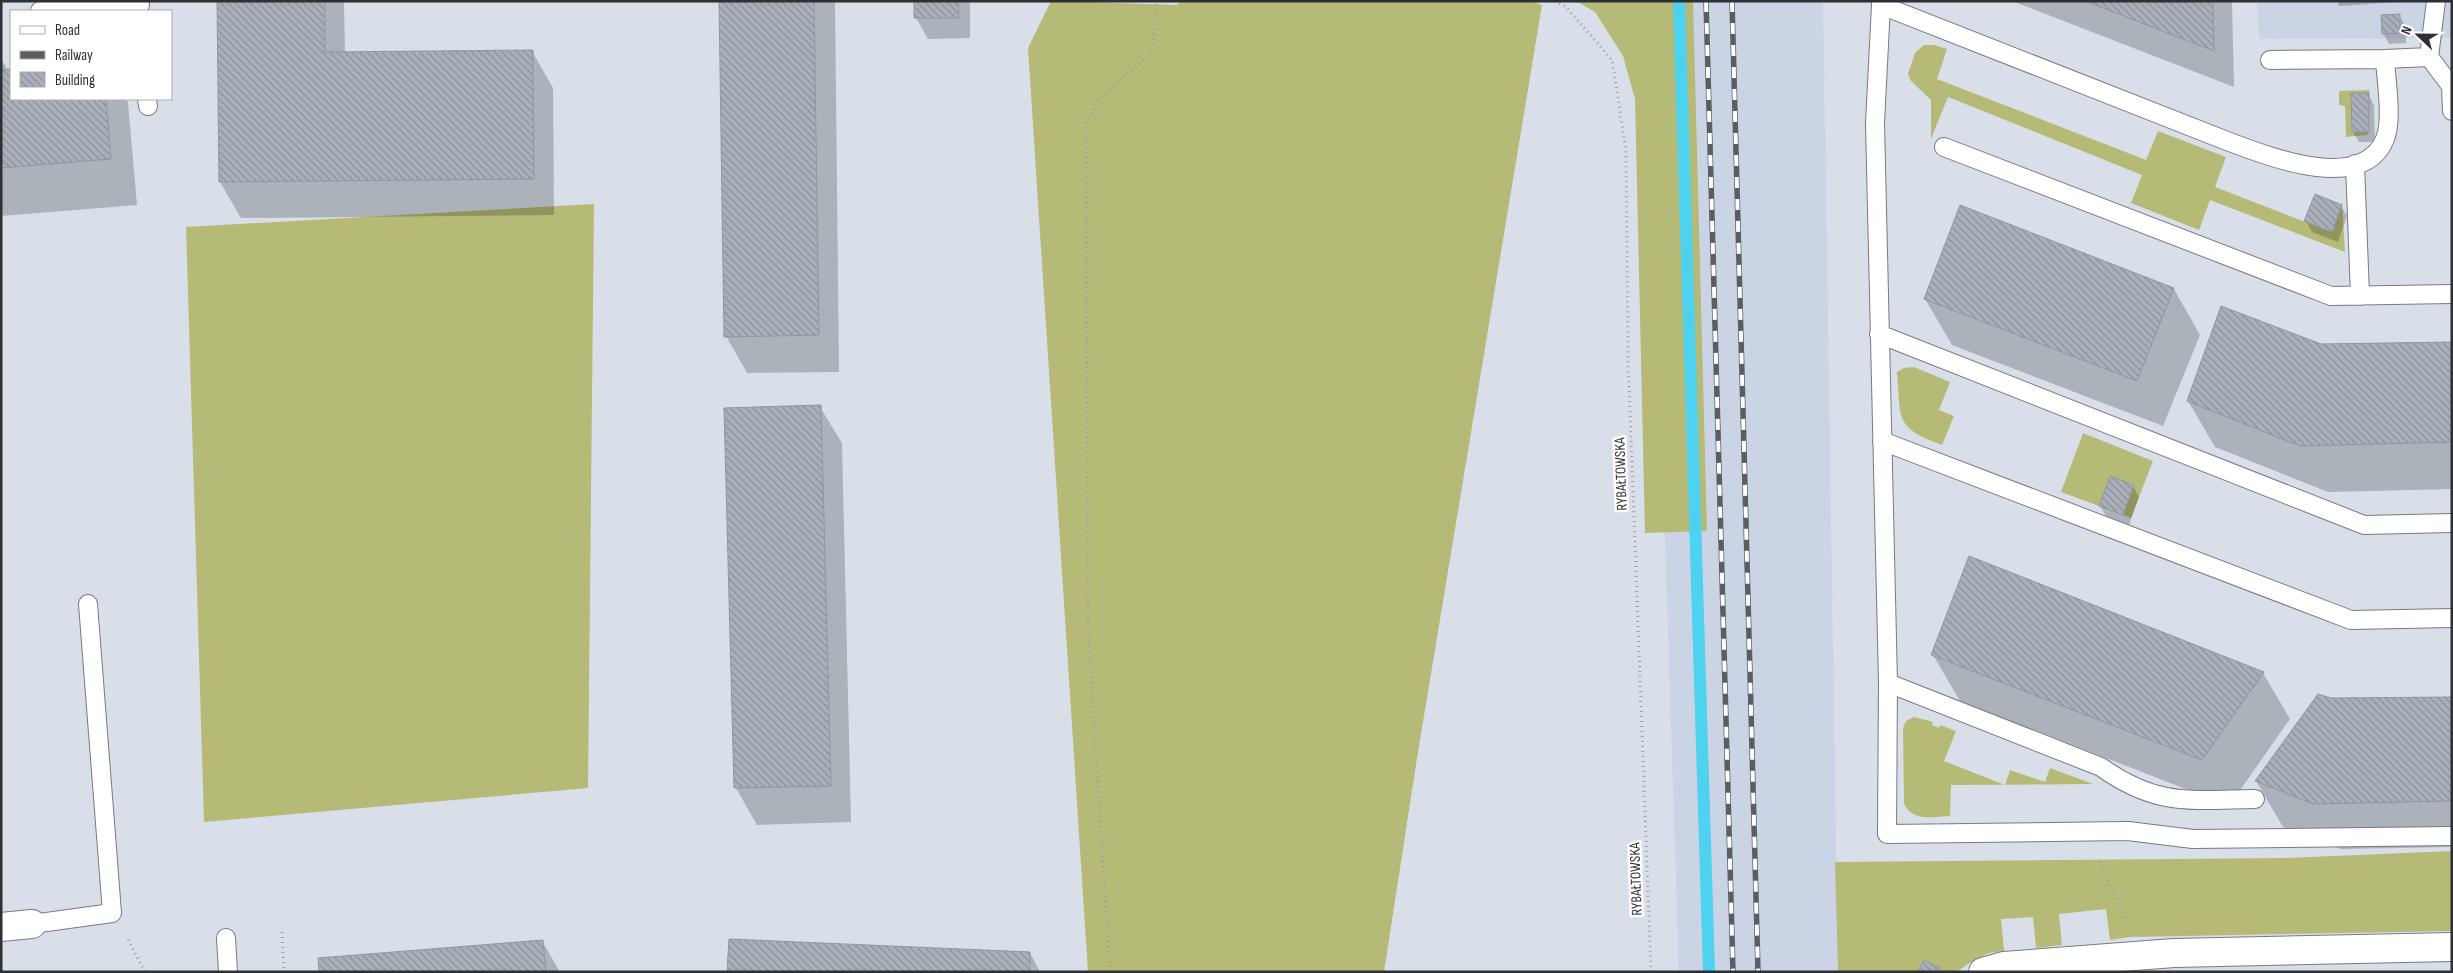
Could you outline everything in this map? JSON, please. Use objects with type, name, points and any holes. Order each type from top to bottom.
[{"type":"street","points":[[1,927],[32,924]]},
{"type":"street","points":[[1983,972],[2004,966],[2166,953],[2452,947]]},
{"type":"lane","points":[[2436,1],[2429,57],[2451,86],[2452,112]]},
{"type":"lane","points":[[2384,59],[2387,132],[2380,147],[2372,155],[2355,164],[2330,167],[2306,166],[2277,160],[1881,3],[1875,123],[1888,683],[1887,834],[2128,831],[2193,839],[2452,836]]},
{"type":"lane","points":[[60,10],[140,6]]},
{"type":"lane","points":[[2270,60],[2429,57]]},
{"type":"lane","points":[[1944,147],[2331,296],[2452,294]]},
{"type":"lane","points":[[2355,164],[2360,296]]},
{"type":"lane","points":[[1880,334],[2364,525],[2452,522]]},
{"type":"lane","points":[[1882,441],[2351,620],[2452,618]]},
{"type":"lane","points":[[32,924],[112,914],[88,604]]},
{"type":"lane","points":[[1888,683],[2101,767],[2124,784],[2148,793],[2176,801],[2255,800]]},
{"type":"lane","points":[[226,938],[228,972]]},
{"type":"path","points":[[1110,972],[1088,630],[1086,125],[1099,99],[1152,52],[1157,1]]},
{"type":"path","name":"RYBAŁTOWSKA","points":[[1555,1],[1566,7],[1612,60],[1626,150],[1628,357],[1651,972]]},
{"type":"path","points":[[2100,864],[2126,923]]},
{"type":"path","points":[[112,914],[146,972]]},
{"type":"path","points":[[282,932],[284,972]]},
{"type":"shaded area","points":[[1653,1],[1823,1],[1838,972],[1679,972],[1665,542]]},
{"type":"shaded area","points":[[2257,1],[2452,1],[2452,38],[2259,39]]},
{"type":"green space","points":[[1051,1],[1177,5],[1180,1],[1531,1],[1542,5],[1417,758],[1384,972],[1088,972],[1028,48]]},
{"type":"green space","points":[[1576,1],[1693,1],[1707,531],[1645,533],[1635,99],[1623,56],[1595,12]]},
{"type":"green space","points":[[1924,45],[1934,45],[1947,49],[1937,79],[2146,160],[2158,131],[2226,157],[2215,187],[2331,232],[2342,202],[2345,252],[2210,200],[2199,230],[2131,203],[2142,175],[1948,97],[1931,139],[1931,100],[1911,81],[1908,74],[1915,53]]},
{"type":"green space","points":[[2370,90],[2369,93],[2351,93],[2352,132],[2369,132],[2367,135],[2346,137],[2345,106],[2339,105],[2339,91]]},
{"type":"green space","points":[[594,204],[588,788],[204,822],[186,227]]},
{"type":"green space","points":[[1914,367],[1950,382],[1939,410],[1954,416],[1942,445],[1915,433],[1903,420],[1900,411],[1897,372],[1904,368]]},
{"type":"green space","points":[[2083,433],[2153,461],[2131,518],[2123,515],[2134,486],[2110,476],[2099,506],[2061,492]]},
{"type":"green space","points":[[1914,717],[1933,722],[1932,725],[1939,728],[1940,725],[1956,731],[1944,761],[2004,785],[1951,785],[1950,816],[1923,817],[1912,813],[1904,803],[1903,728],[1906,721]]},
{"type":"green space","points":[[2050,768],[2093,784],[2005,785],[2010,770],[2045,782]]},
{"type":"green space","points":[[2452,851],[2452,931],[2130,937],[2110,940],[2106,909],[2059,914],[2062,945],[2036,948],[2033,917],[2001,919],[2004,951],[1989,953],[1956,972],[1938,972],[1940,968],[1924,960],[1917,972],[1838,972],[1835,862],[2284,858]]},
{"type":"building","points":[[217,1],[325,1],[325,52],[533,50],[534,179],[219,182]]},
{"type":"building","points":[[719,1],[814,1],[819,335],[724,337]]},
{"type":"building","points":[[914,1],[958,1],[959,18],[914,18]]},
{"type":"building","points":[[2085,1],[2213,1],[2214,51]]},
{"type":"building","points":[[2400,14],[2400,33],[2382,34],[2381,15]]},
{"type":"building","points":[[1,58],[3,70],[10,69],[10,100],[106,100],[111,159],[1,168]]},
{"type":"building","points":[[2351,93],[2369,93],[2369,132],[2352,132]]},
{"type":"building","points":[[2315,194],[2342,205],[2332,232],[2304,221]]},
{"type":"building","points":[[1960,205],[2174,288],[2137,381],[1924,299]]},
{"type":"building","points":[[2221,306],[2321,344],[2452,342],[2452,442],[2300,446],[2187,401]]},
{"type":"building","points":[[821,405],[831,786],[734,788],[724,408]]},
{"type":"building","points":[[2110,476],[2134,485],[2123,515],[2099,506]]},
{"type":"building","points":[[1969,556],[2264,672],[2202,760],[1931,655]]},
{"type":"building","points":[[2318,694],[2331,698],[2452,697],[2452,801],[2313,804],[2255,781]]},
{"type":"building","points":[[729,939],[1030,952],[1030,972],[727,972]]},
{"type":"building","points":[[543,940],[546,972],[319,972],[318,958]]},
{"type":"building","points":[[1924,960],[1940,968],[1938,972],[1917,972]]},
{"type":"waterway","points":[[1679,1],[1709,972]]},
{"type":"railway","points":[[1706,1],[1733,972]]},
{"type":"railway","points":[[1732,1],[1758,972]]}]
